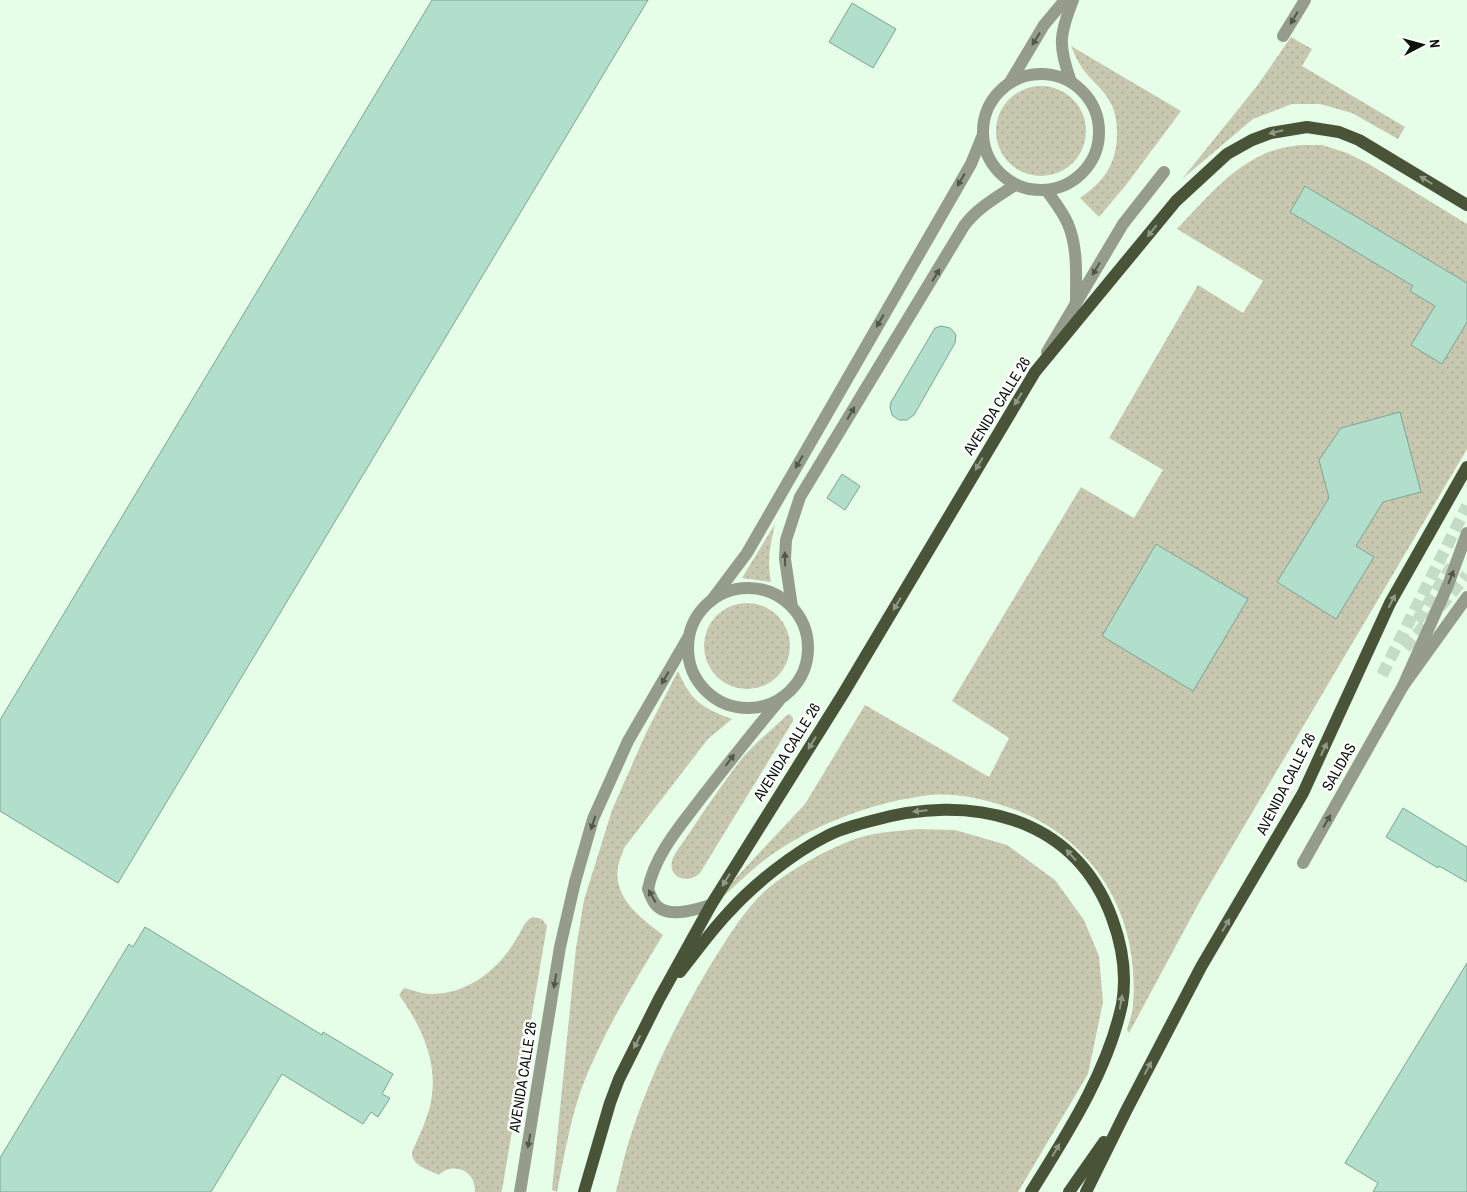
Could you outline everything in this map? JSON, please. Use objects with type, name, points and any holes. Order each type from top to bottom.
[{"type":"main road","name":"AVENIDA CALLE 26","points":[[586,1192],[610,1103],[619,1079],[659,999],[711,905],[843,694],[1035,372],[1176,201],[1227,154],[1252,140],[1271,133],[1307,127],[1339,132],[1360,140],[1467,205]]},
{"type":"main road","name":"AVENIDA CALLE 26","points":[[1086,1192],[1201,967],[1303,793],[1390,603],[1467,468]]},
{"type":"main road","points":[[659,999],[741,899],[792,858],[827,836],[889,816],[923,810],[987,813],[1014,819],[1039,830],[1062,846],[1085,870],[1105,899],[1118,933],[1124,970],[1122,1004],[1109,1050],[1098,1078],[1031,1192]]},
{"type":"main road","name":"AVENIDA CALLE 26","points":[[1069,1192],[1126,1111]]},
{"type":"street","points":[[1010,82],[1044,25],[1065,0]]},
{"type":"street","points":[[1071,82],[1063,59],[1061,46],[1064,24],[1073,0]]},
{"type":"street","points":[[1283,36],[1305,0]]},
{"type":"street","points":[[1040,73],[1056,75],[1071,82],[1085,93],[1094,109],[1099,127],[1098,145],[1091,162],[1080,176],[1064,186],[1047,190],[1030,190],[1015,185],[998,173],[987,156],[982,137],[983,120],[988,105],[997,92],[1010,82],[1024,75],[1040,73]]},
{"type":"street","points":[[781,698],[763,706],[743,708],[723,703],[706,692],[694,675],[688,656],[689,636],[697,616],[747,553],[971,164],[982,137]]},
{"type":"street","points":[[1035,372],[1123,224],[1164,172]]},
{"type":"street","points":[[792,607],[785,559],[786,540],[800,497],[964,226],[980,209],[1015,185]]},
{"type":"street","points":[[1047,190],[1063,214],[1072,236],[1076,267],[1076,303]]},
{"type":"street","name":"SALIDAS","points":[[1303,863],[1403,686],[1448,586],[1467,533]]},
{"type":"street","points":[[710,601],[726,592],[744,588],[762,590],[778,596],[792,607],[803,625],[808,645],[805,665],[796,684],[781,698],[740,748],[685,819],[654,865],[648,889],[658,907],[668,911],[678,911],[711,905]]},
{"type":"street","name":"SALIDAS","points":[[1403,686],[1467,597]]},
{"type":"street","name":"AVENIDA CALLE 26","points":[[520,1192],[560,947],[575,882],[593,820],[628,741],[689,636]]},
{"type":"green space","points":[[1291,37],[1312,49],[1302,66],[1405,127],[1398,139],[1352,113],[1320,104],[1292,104],[1253,119],[1182,179],[1257,86]]},
{"type":"green space","points":[[1071,46],[1181,111],[1126,185],[1099,217],[1080,198],[1102,179],[1111,164],[1116,146],[1116,118],[1108,98],[1084,70]]},
{"type":"green space","points":[[1041,86],[1058,90],[1073,99],[1082,114],[1086,131],[1082,148],[1073,163],[1058,172],[1041,176],[1024,172],[1009,163],[1000,148],[996,131],[1000,114],[1009,99],[1024,90]]},
{"type":"green space","points":[[1300,145],[1322,145],[1347,153],[1369,164],[1467,224],[1467,449],[1200,901],[1129,1033],[1127,1030],[1133,1008],[1133,970],[1128,938],[1118,907],[1103,879],[1083,854],[1059,833],[1030,816],[998,804],[961,796],[933,795],[881,804],[861,810],[822,826],[785,846],[760,863],[716,903],[733,881],[805,804],[865,705],[989,777],[1009,738],[952,701],[1081,487],[1134,518],[1163,470],[1109,438],[1198,285],[1243,313],[1263,281],[1177,229],[1237,170],[1270,152]]},
{"type":"green space","points":[[775,524],[769,567],[771,582],[742,578]]},
{"type":"green space","points":[[747,603],[764,606],[778,615],[787,629],[790,646],[787,663],[778,677],[764,686],[747,689],[730,686],[716,677],[707,663],[704,646],[707,629],[716,615],[730,606]]},
{"type":"green space","points":[[678,671],[688,690],[699,702],[705,707],[732,719],[708,739],[624,848],[618,867],[618,878],[624,898],[646,922],[663,935],[630,990],[590,1067],[571,1126],[557,1192],[552,1190],[576,948],[584,900],[612,810],[646,733]]},
{"type":"green space","points":[[790,714],[793,721],[700,873],[686,879],[676,876],[672,867],[673,858],[736,766],[748,751]]},
{"type":"green space","points":[[918,829],[955,830],[1007,845],[1055,880],[1084,920],[1099,956],[1103,1002],[1088,1074],[1018,1192],[616,1192],[625,1153],[656,1069],[678,1022],[703,978],[748,909],[763,892],[781,878],[813,858],[836,847],[873,834]]},
{"type":"green space","points":[[533,917],[542,919],[547,926],[502,1190],[501,1192],[475,1192],[474,1184],[468,1173],[455,1168],[446,1170],[439,1175],[421,1167],[412,1157],[412,1152],[429,1110],[433,1079],[428,1049],[416,1021],[399,995],[404,988],[428,994],[444,993],[457,990],[480,979],[508,952],[525,924]]},
{"type":"building","points":[[432,0],[648,0],[118,883],[0,811],[0,720]]},
{"type":"building","points":[[852,3],[896,29],[873,68],[829,42]]},
{"type":"building","points":[[1305,186],[1467,283],[1467,322],[1442,364],[1411,345],[1435,306],[1410,291],[1413,286],[1290,212]]},
{"type":"building","points":[[941,326],[950,328],[953,331],[956,335],[955,343],[914,415],[907,420],[899,420],[892,415],[891,402],[935,328]]},
{"type":"building","points":[[1400,412],[1421,492],[1383,502],[1356,546],[1374,557],[1336,619],[1277,582],[1329,498],[1319,460],[1341,428]]},
{"type":"building","points":[[842,474],[860,486],[845,510],[827,498]]},
{"type":"building","points":[[1156,544],[1248,599],[1193,691],[1102,636]]},
{"type":"building","points":[[1403,808],[1467,847],[1467,882],[1439,866],[1438,868],[1386,837]]},
{"type":"building","points":[[145,927],[322,1035],[323,1032],[393,1074],[382,1094],[390,1098],[378,1117],[371,1112],[363,1124],[282,1074],[211,1192],[0,1192],[0,1158],[129,944],[133,947]]},
{"type":"building","points":[[1467,963],[1467,1192],[1373,1192],[1378,1183],[1345,1163]]},
{"type":"tunnel","points":[[1382,675],[1467,506]]},
{"type":"tunnel","points":[[1417,621],[1452,566]]},
{"type":"tunnel","points":[[1405,648],[1467,575]]}]
